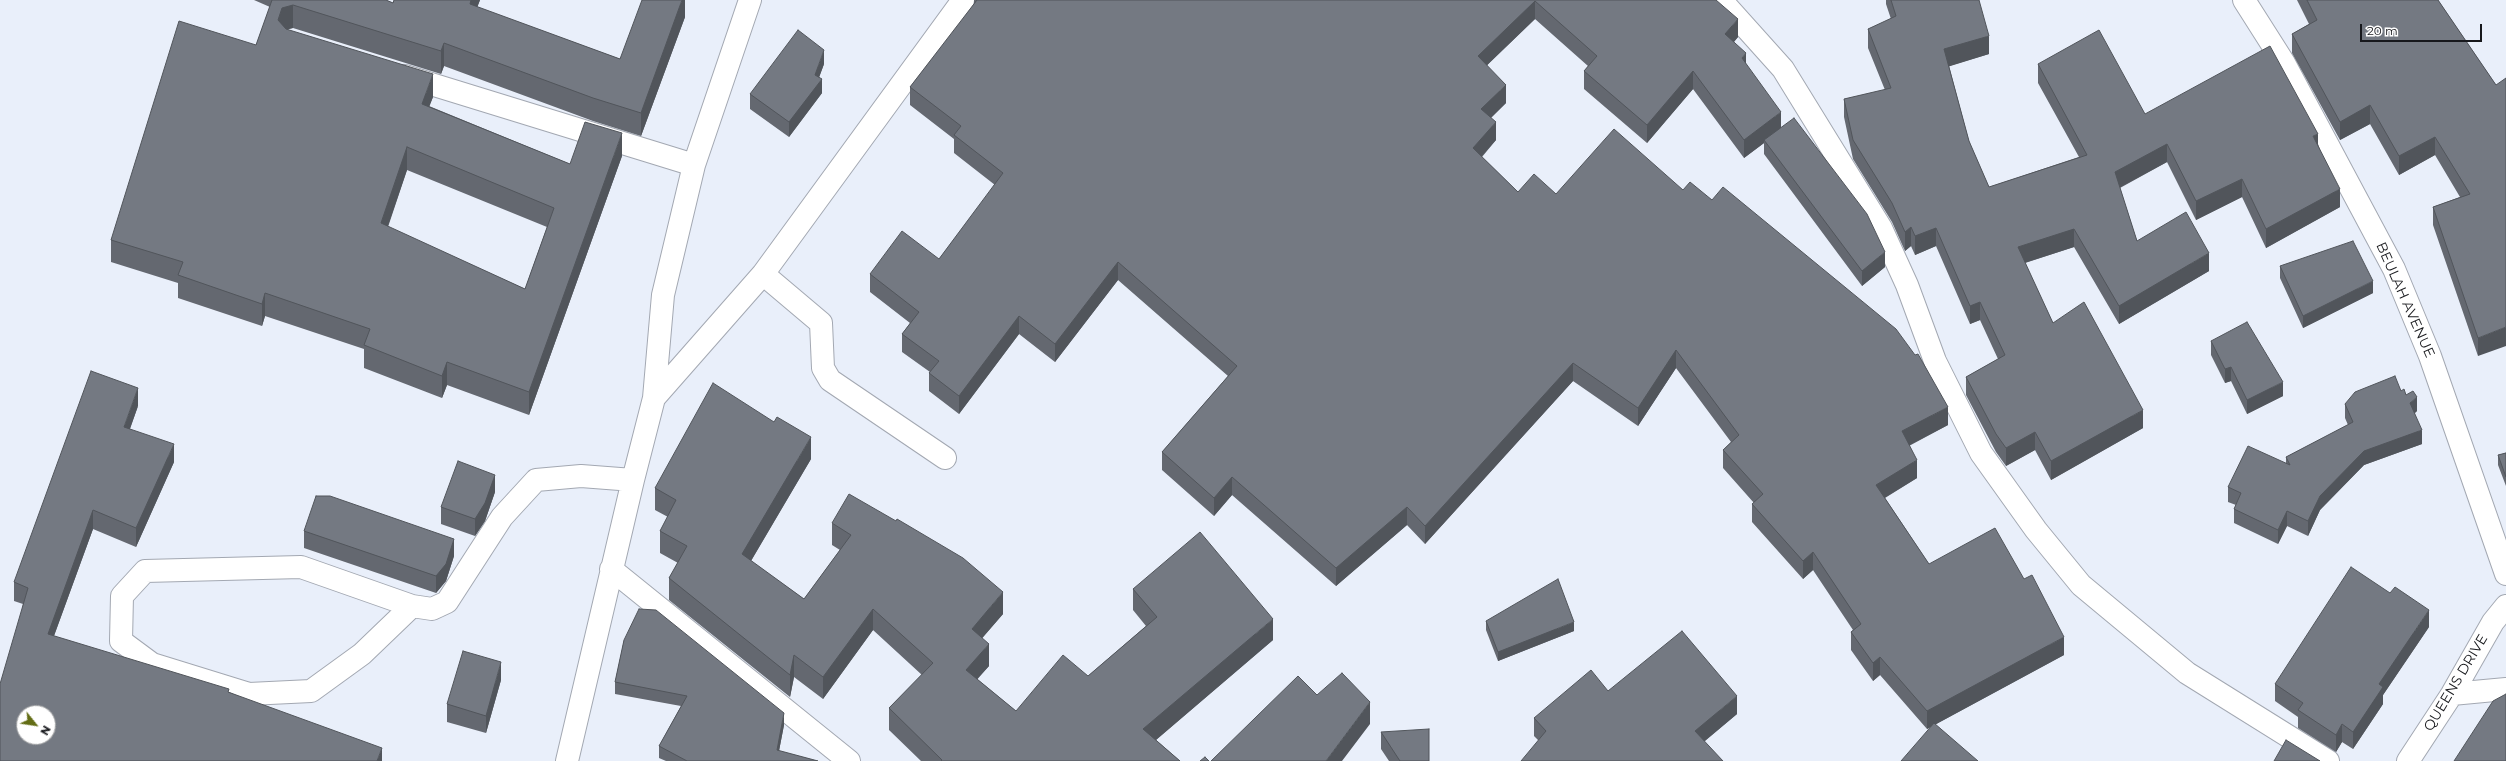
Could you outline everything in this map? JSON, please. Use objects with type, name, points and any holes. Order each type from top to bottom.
[{"type":"street","points":[[566,761],[611,569],[654,398],[663,295],[694,165],[750,0]]},
{"type":"street","points":[[654,398],[763,274],[963,0]]},
{"type":"street","points":[[1721,0],[1783,69],[1882,228],[1907,285],[1935,361],[1981,453],[2036,530],[2081,585],[2187,673],[2328,761]]},
{"type":"street","name":"BEULAH AVENUE","points":[[2244,0],[2284,63],[2394,269],[2430,356],[2506,574]]},
{"type":"street","points":[[389,71],[694,165]]},
{"type":"street","points":[[763,274],[821,323],[823,368],[830,380],[945,458]]},
{"type":"street","points":[[412,606],[362,654],[311,691],[249,694],[152,664],[121,641],[122,596],[145,571],[301,567],[412,606],[432,609],[447,602],[502,517],[536,480],[581,476],[633,480]]},
{"type":"street","points":[[611,569],[849,761]]},
{"type":"street","name":"QUEENS DRIVE","points":[[2408,761],[2452,694],[2493,622],[2506,606]]},
{"type":"street","points":[[2452,694],[2506,689]]},
{"type":"building","points":[[272,0],[386,0],[393,3],[394,0],[471,0],[470,4],[620,59],[642,0],[682,0],[641,113],[593,98],[444,43],[441,51],[293,5],[282,8],[278,20],[286,29],[433,74],[422,104],[570,164],[585,122],[622,133],[529,392],[447,362],[442,376],[364,345],[370,329],[265,293],[262,304],[178,275],[183,262],[111,240],[179,21],[256,45]],"holes":[[[407,147],[554,208],[525,289],[381,223]]]},
{"type":"building","points":[[977,0],[1716,0],[1738,19],[1725,34],[1746,53],[1742,58],[1781,112],[1744,140],[1693,71],[1647,125],[1584,71],[1597,56],[1535,1],[1478,56],[1506,85],[1481,109],[1496,122],[1473,148],[1518,192],[1534,174],[1556,194],[1614,129],[1683,190],[1690,182],[1712,200],[1723,187],[1896,329],[1915,355],[1918,354],[1948,407],[1902,431],[1917,460],[1876,485],[1929,564],[1995,528],[2024,579],[2032,575],[2064,637],[1927,711],[1880,657],[1873,663],[1851,632],[1861,624],[1813,552],[1803,561],[1752,504],[1763,494],[1723,450],[1739,435],[1676,350],[1638,408],[1573,363],[1425,526],[1407,507],[1336,568],[1232,477],[1214,498],[1162,452],[1237,366],[1118,262],[1055,344],[1019,316],[959,396],[929,373],[939,361],[902,334],[919,312],[870,274],[902,231],[939,259],[1003,173],[954,135],[961,126],[910,87]]},
{"type":"building","points":[[1891,0],[1979,0],[1989,36],[1944,49],[1969,141],[1989,187],[2087,155],[2038,64],[2099,30],[2145,114],[2270,46],[2318,134],[2313,136],[2340,189],[2266,229],[2242,179],[2196,201],[2167,144],[2115,172],[2137,241],[2186,212],[2209,253],[2119,306],[2074,229],[2018,247],[2053,323],[2084,302],[2143,410],[2051,461],[2035,432],[2006,448],[1996,434],[1966,377],[2005,355],[1980,302],[1970,306],[1936,228],[1915,236],[1911,227],[1905,232],[1892,203],[1853,140],[1844,99],[1891,88],[1868,29],[1896,16]]},
{"type":"building","points":[[2307,0],[2438,0],[2496,85],[2506,78],[2506,327],[2478,338],[2433,207],[2470,194],[2435,137],[2399,156],[2370,105],[2340,122],[2292,34],[2317,20]]},
{"type":"building","points":[[798,30],[824,50],[815,75],[822,79],[789,122],[750,94]]},
{"type":"building","points":[[1794,118],[1867,214],[1885,252],[1862,271],[1764,140]]},
{"type":"building","points":[[2353,241],[2373,281],[2303,316],[2280,266]]},
{"type":"building","points":[[2247,322],[2283,382],[2247,400],[2231,367],[2225,369],[2211,341]]},
{"type":"building","points":[[91,371],[138,388],[124,427],[174,444],[136,528],[93,510],[48,634],[229,689],[228,692],[382,748],[377,761],[0,761],[0,684],[28,588],[14,582]]},
{"type":"building","points":[[2395,376],[2401,391],[2404,389],[2406,395],[2413,391],[2417,397],[2410,403],[2422,430],[2364,451],[2320,496],[2308,521],[2287,511],[2278,530],[2234,509],[2241,493],[2228,487],[2248,446],[2290,465],[2286,457],[2353,422],[2345,404],[2355,392]]},
{"type":"building","points":[[713,383],[774,422],[777,417],[811,437],[742,554],[804,599],[851,535],[832,523],[849,494],[896,521],[897,519],[963,558],[1003,592],[972,629],[989,644],[966,670],[1016,711],[1063,655],[1088,676],[1157,617],[1133,589],[1200,532],[1273,619],[1143,729],[1180,761],[941,761],[942,760],[889,708],[933,663],[873,609],[823,677],[794,655],[790,675],[669,578],[687,546],[660,531],[676,500],[655,488]]},
{"type":"building","points":[[2506,453],[2506,477],[2498,455]]},
{"type":"building","points":[[458,461],[495,475],[485,503],[475,519],[441,507]]},
{"type":"building","points":[[316,496],[330,496],[454,539],[446,564],[436,576],[304,531]]},
{"type":"building","points":[[2351,567],[2390,593],[2395,587],[2429,610],[2379,684],[2383,687],[2353,732],[2342,724],[2336,735],[2298,710],[2303,703],[2275,684]]},
{"type":"building","points":[[1558,579],[1574,622],[1498,652],[1486,621]]},
{"type":"building","points":[[639,609],[656,610],[784,713],[777,750],[818,761],[687,761],[659,746],[687,696],[615,682],[624,640]]},
{"type":"building","points":[[1682,631],[1737,696],[1695,731],[1723,761],[1521,761],[1546,731],[1534,718],[1591,670],[1608,691]]},
{"type":"building","points":[[463,651],[501,662],[486,716],[447,704]]},
{"type":"building","points":[[1342,673],[1370,702],[1326,761],[1211,761],[1298,676],[1317,695]]},
{"type":"building","points":[[2506,694],[2506,761],[2454,761],[2493,701]]},
{"type":"building","points":[[1934,723],[1978,761],[1901,761]]},
{"type":"building","points":[[1429,729],[1429,761],[1400,761],[1381,732]]},
{"type":"building","points":[[2286,740],[2320,761],[2274,761]]},
{"type":"building","points":[[1205,757],[1209,761],[1200,761]]}]
